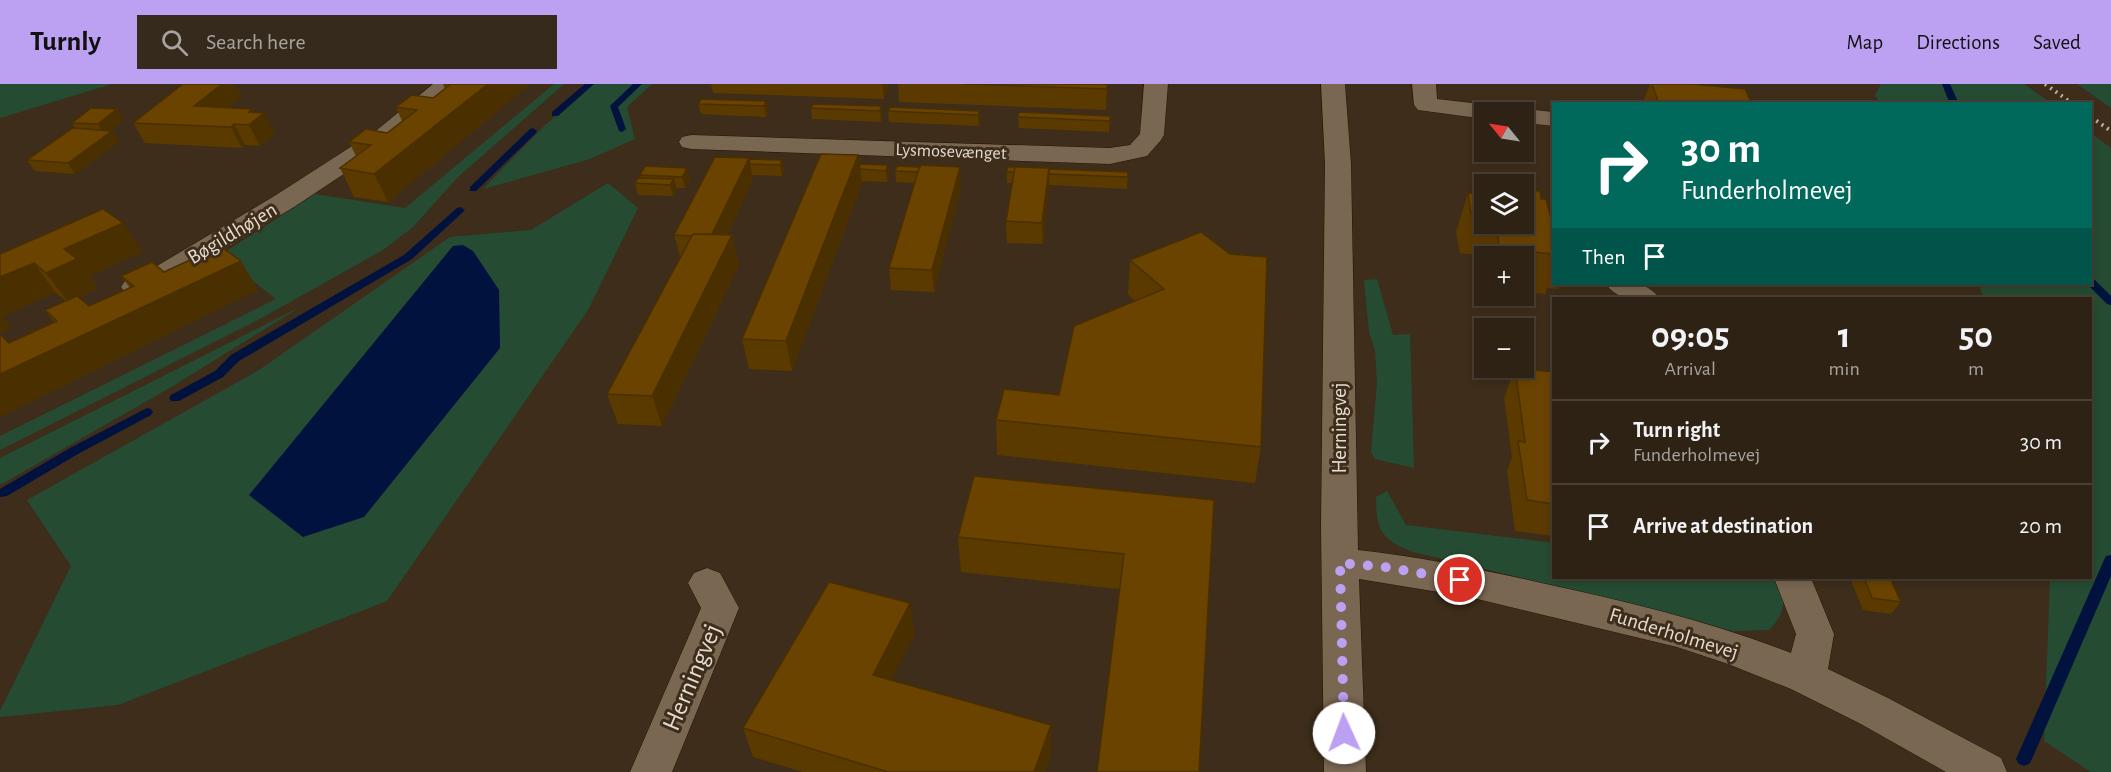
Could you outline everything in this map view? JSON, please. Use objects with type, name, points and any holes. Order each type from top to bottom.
[{"type":"street","name":"Bøgildhøjen","points":[[116,297],[167,272],[285,201],[386,135],[447,84]]},
{"type":"street","name":"Lysmosevænget","points":[[691,142],[1110,156],[1138,151],[1152,135],[1156,84]]},
{"type":"street","name":"Herningvej","points":[[1333,84],[1338,164],[1340,563],[1345,772]]},
{"type":"street","points":[[1424,84],[1426,105],[1474,110]]},
{"type":"street","points":[[1534,117],[1552,119]]},
{"type":"street","points":[[1622,285],[1642,297]]},
{"type":"street","name":"Funderholmevej","points":[[1340,563],[1384,567],[1460,580],[1607,612],[1715,642],[1806,677],[1986,772]]},
{"type":"street","points":[[1793,579],[1815,634],[1806,677]]},
{"type":"street","name":"Herningvej","points":[[651,772],[720,608],[707,583]]},
{"type":"green space","points":[[0,84],[112,84],[0,118]]},
{"type":"green space","points":[[554,84],[564,84],[458,177],[413,227],[383,250],[258,320],[0,450],[0,436],[276,299],[220,255],[315,194],[405,208]]},
{"type":"green space","points":[[594,84],[652,84],[627,107],[635,139],[590,159],[483,189],[544,126]]},
{"type":"green space","points":[[1881,84],[2024,84],[2050,102],[1879,102],[1875,95]]},
{"type":"green space","points":[[2077,84],[2111,84],[2111,108]]},
{"type":"green space","points":[[2092,134],[2111,148],[2111,772],[2091,772],[2044,741],[2050,579],[2092,579],[2092,297],[1984,297],[1978,285],[2092,285]]},
{"type":"green space","points":[[608,183],[638,208],[588,310],[387,601],[118,705],[0,717],[0,711],[71,566],[27,500],[259,370],[450,237],[531,230]]},
{"type":"green space","points":[[1377,279],[1393,335],[1410,334],[1414,468],[1375,459],[1371,452],[1377,383],[1375,350],[1369,332],[1364,280]]},
{"type":"green space","points":[[302,306],[173,386],[0,485],[0,458]]},
{"type":"green space","points":[[1387,491],[1406,525],[1552,543],[1552,579],[1778,579],[1783,606],[1779,618],[1769,630],[1733,631],[1413,552],[1394,543],[1383,533],[1377,518],[1376,497]]},
{"type":"water","points":[[463,245],[473,251],[499,290],[500,348],[364,517],[303,537],[249,495],[453,246]]},
{"type":"building","points":[[183,84],[222,84],[194,106],[252,109],[249,112],[264,113],[249,125],[234,124],[231,127],[133,123]]},
{"type":"building","points":[[451,84],[488,84],[374,174],[340,168],[371,145],[349,142],[366,129],[387,133],[417,110],[396,107],[412,95],[433,98]]},
{"type":"building","points":[[963,84],[1107,84],[1107,89]]},
{"type":"building","points":[[1652,84],[1691,84],[1745,89],[1751,102],[1658,102]]},
{"type":"building","points":[[701,99],[766,101],[764,106],[698,104]]},
{"type":"building","points":[[813,104],[881,106],[880,111],[811,108]]},
{"type":"building","points":[[890,107],[980,111],[978,115],[888,111]]},
{"type":"building","points":[[91,108],[117,109],[98,124],[72,123]]},
{"type":"building","points":[[1019,112],[1110,116],[1110,121],[1018,117]]},
{"type":"building","points":[[73,128],[112,131],[68,163],[27,160]]},
{"type":"building","points":[[821,154],[858,155],[786,341],[742,339]]},
{"type":"building","points":[[715,157],[749,158],[712,234],[674,235]]},
{"type":"building","points":[[749,159],[782,160],[780,165],[750,164]]},
{"type":"building","points":[[859,164],[888,165],[886,171],[860,169]]},
{"type":"building","points":[[920,165],[960,167],[932,270],[889,268]]},
{"type":"building","points":[[645,166],[687,168],[682,177],[640,175]]},
{"type":"building","points":[[897,166],[920,167],[918,172],[895,171]]},
{"type":"building","points":[[1007,167],[1015,167],[1014,172],[1007,172]]},
{"type":"building","points":[[1015,167],[1049,168],[1042,223],[1006,221]]},
{"type":"building","points":[[1049,169],[1128,172],[1128,177],[1049,174]]},
{"type":"building","points":[[638,178],[674,179],[670,185],[635,183]]},
{"type":"building","points":[[1534,190],[1540,191],[1541,199],[1546,199],[1552,222],[1552,254],[1534,252],[1534,246],[1499,246],[1497,234],[1534,234]]},
{"type":"building","points":[[1468,193],[1474,193],[1474,214],[1471,214]]},
{"type":"building","points":[[103,209],[123,223],[64,249],[77,259],[46,273],[34,263],[0,277],[0,254]]},
{"type":"building","points":[[1201,232],[1230,254],[1267,257],[1261,447],[996,420],[1004,389],[1059,395],[1074,326],[1164,289],[1130,260]]},
{"type":"building","points":[[693,234],[732,235],[652,396],[607,394]]},
{"type":"building","points":[[220,246],[241,261],[0,374],[0,334],[9,343],[57,321],[45,310],[77,296],[89,306],[134,286],[121,276],[152,262],[164,272]]},
{"type":"building","points":[[1534,370],[1552,372],[1552,504],[1527,500],[1518,441],[1525,442],[1516,378],[1534,378]]},
{"type":"building","points":[[974,476],[1214,500],[1199,772],[1097,772],[1124,554],[958,537]]},
{"type":"building","points":[[1864,579],[1890,579],[1901,602],[1872,598]]},
{"type":"building","points":[[829,582],[910,603],[873,675],[1051,725],[1034,772],[888,772],[743,728]]},
{"type":"waterway","points":[[555,114],[590,84]]},
{"type":"waterway","points":[[622,129],[614,106],[638,84]]},
{"type":"waterway","points":[[1946,84],[1954,102]]},
{"type":"waterway","points":[[473,189],[533,131]]},
{"type":"waterway","points":[[175,398],[219,374],[235,358],[408,257],[460,210]]},
{"type":"waterway","points":[[2092,283],[2111,302]]},
{"type":"waterway","points":[[3,493],[147,412]]},
{"type":"waterway","points":[[2024,759],[2111,560]]},
{"type":"railway","points":[[2045,84],[2070,102]]},
{"type":"railway","points":[[2092,118],[2111,131]]},
{"type":"route","points":[[1344,733],[1340,563],[1384,567],[1460,580]]}]
